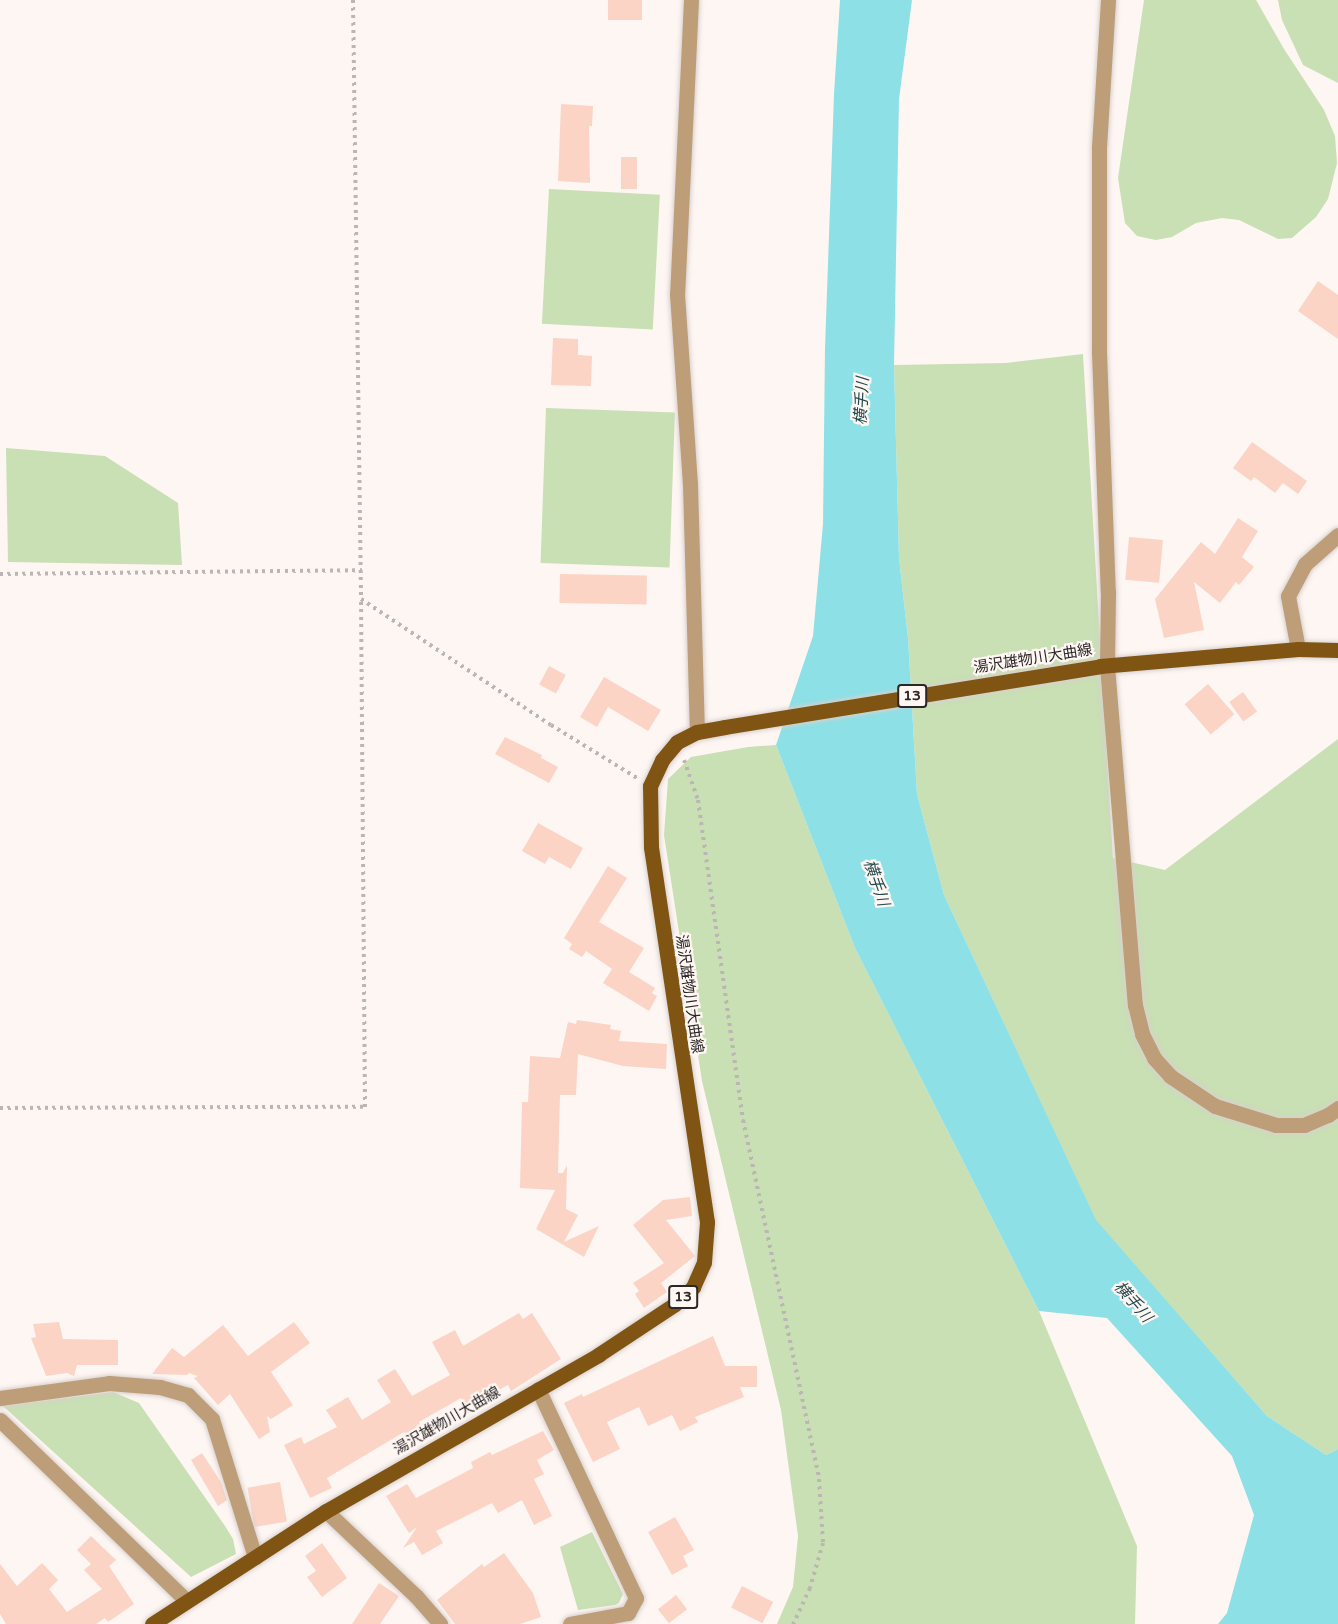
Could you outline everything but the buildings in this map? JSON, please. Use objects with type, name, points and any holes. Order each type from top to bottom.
[{"type":"main road","name":"湯沢雄物川大曲線","points":[[152,1624],[326,1511],[598,1355],[675,1304],[693,1287],[704,1262],[707,1222],[651,847],[650,786],[662,760],[677,742],[697,732],[725,727],[1103,666],[1298,649],[1338,650]]},
{"type":"street","points":[[691,0],[677,294],[690,484],[697,732]]},
{"type":"street","points":[[1108,0],[1099,148],[1099,341],[1108,592],[1103,666],[1135,1005],[1142,1034],[1154,1058],[1170,1076],[1215,1106],[1243,1117],[1276,1125],[1304,1125],[1338,1108]]},
{"type":"street","points":[[1298,649],[1288,596],[1305,564],[1338,535]]},
{"type":"street","points":[[0,1398],[109,1383],[160,1387],[188,1395],[212,1419],[255,1557]]},
{"type":"street","points":[[538,1389],[636,1598],[628,1613],[570,1624]]},
{"type":"street","points":[[0,1420],[187,1601]]},
{"type":"street","points":[[326,1511],[416,1596],[440,1624]]},
{"type":"path","points":[[0,1108],[365,1107],[362,570],[353,0]]},
{"type":"path","points":[[0,574],[362,570]]},
{"type":"path","points":[[361,599],[551,725],[650,786]]},
{"type":"path","points":[[677,742],[698,800],[743,1120],[819,1479],[824,1543],[810,1588],[793,1624]]},
{"type":"green space","points":[[1144,0],[1256,0],[1284,49],[1324,110],[1335,136],[1337,163],[1328,199],[1316,217],[1292,238],[1278,239],[1239,220],[1222,218],[1196,223],[1172,237],[1156,240],[1137,236],[1125,223],[1118,178]]},
{"type":"green space","points":[[1278,0],[1338,0],[1338,83],[1303,65],[1282,20]]},
{"type":"green space","points":[[549,189],[660,195],[653,330],[542,324]]},
{"type":"green space","points":[[1083,354],[1113,858],[1165,870],[1338,739],[1338,1449],[1326,1455],[1267,1416],[1096,1221],[944,895],[917,794],[908,638],[899,558],[894,365],[1006,363]]},
{"type":"green space","points":[[546,408],[675,413],[670,567],[541,563]]},
{"type":"green space","points":[[6,448],[105,456],[178,503],[182,565],[8,562]]},
{"type":"green space","points":[[776,745],[855,948],[1039,1311],[1137,1546],[1135,1624],[777,1624],[793,1587],[798,1536],[781,1410],[702,1081],[664,835],[668,779],[691,757],[748,747]]},
{"type":"green space","points":[[113,1392],[139,1403],[225,1526],[233,1539],[236,1554],[191,1577],[3,1406]]},
{"type":"green space","points":[[592,1532],[623,1594],[619,1603],[615,1605],[578,1610],[560,1547]]},
{"type":"water","name":"横手川","points":[[840,0],[912,0],[899,99],[894,365],[899,558],[908,638],[917,794],[944,895],[1096,1220],[1267,1416],[1326,1455],[1338,1449],[1338,1624],[1218,1624],[1227,1613],[1254,1515],[1232,1456],[1107,1318],[1039,1311],[855,948],[776,745],[813,636],[823,524],[825,348],[834,94]]}]
